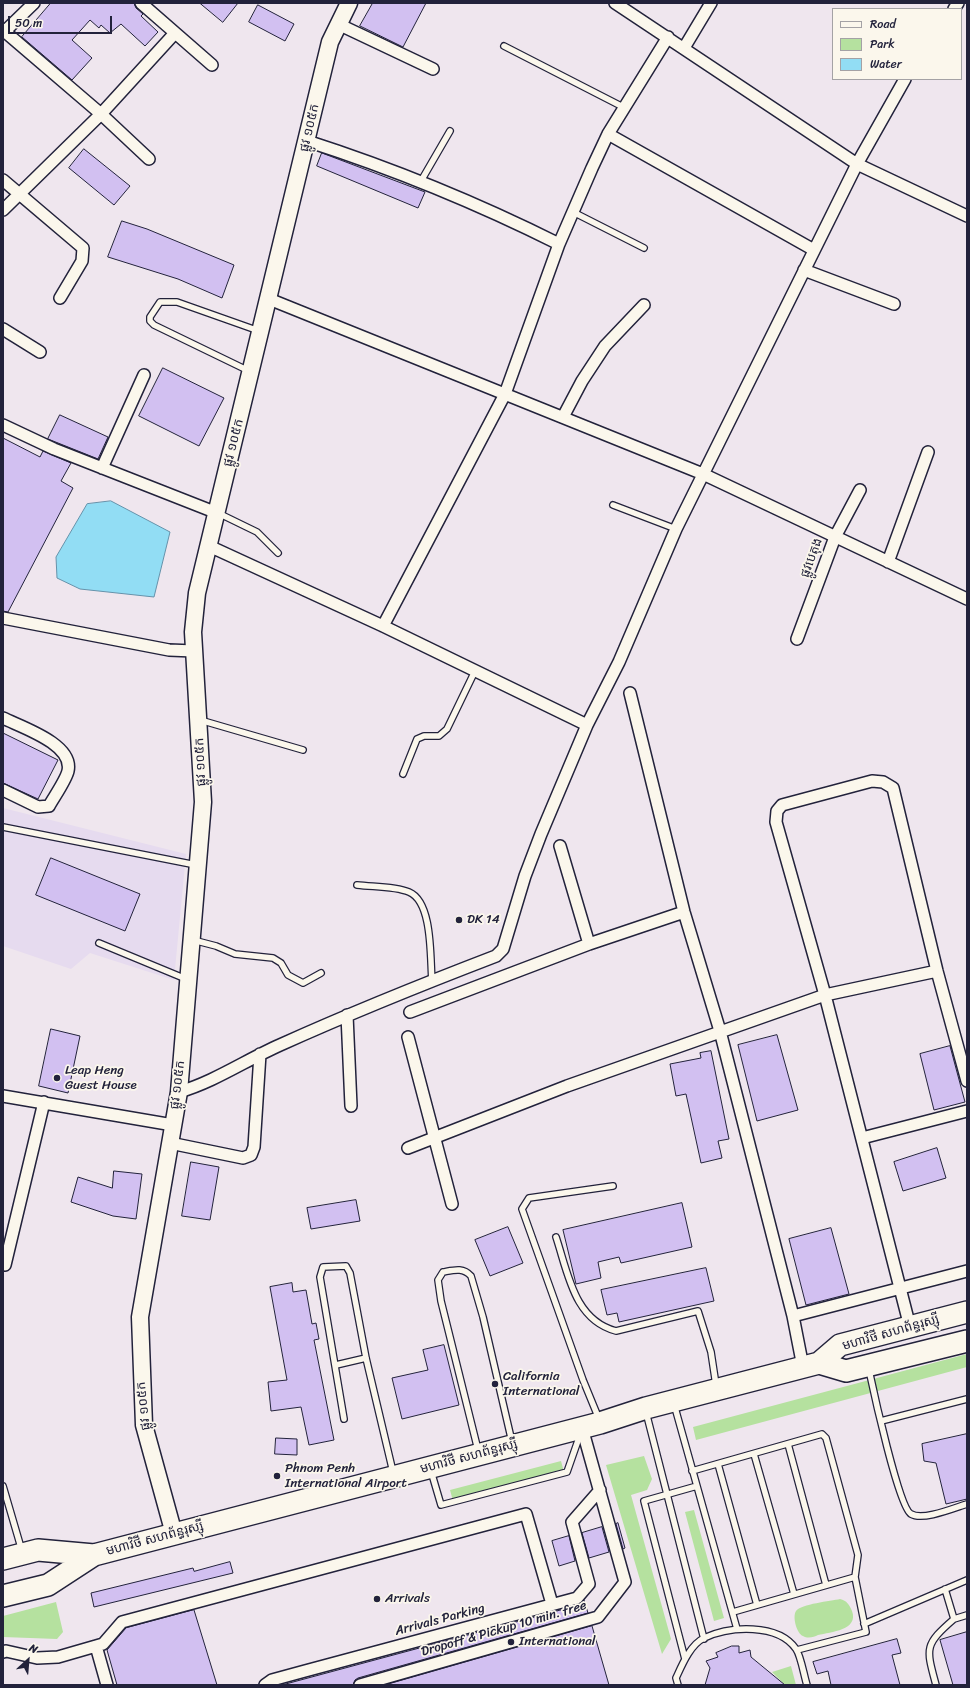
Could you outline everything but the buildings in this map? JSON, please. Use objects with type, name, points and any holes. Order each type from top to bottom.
[{"type":"highway","name":"មហាវិថី សហព័ន្ធរុស្ស៊ី","points":[[3,1596],[48,1585],[94,1555],[513,1446],[591,1425],[646,1408],[811,1365],[840,1345],[967,1312]]},
{"type":"highway","name":"មហាវិថី សហព័ន្ធរុស្ស៊ី","points":[[811,1365],[846,1372],[967,1340]]},
{"type":"highway","name":"មហាវិថី សហព័ន្ធរុស្ស៊ី","points":[[3,1559],[38,1550],[94,1555]]},
{"type":"main road","name":"ផ្លូវ ១០៥ក","points":[[174,1534],[144,1425],[140,1317],[178,1092],[198,866],[203,802],[193,632],[197,593],[330,42],[349,3]]},
{"type":"street","points":[[34,3],[4,31],[101,114],[149,159]]},
{"type":"street","points":[[140,3],[212,65]]},
{"type":"street","points":[[616,3],[857,164],[967,216]]},
{"type":"street","points":[[684,48],[711,3]]},
{"type":"street","points":[[338,24],[433,69]]},
{"type":"street","points":[[3,210],[101,114],[175,33]]},
{"type":"street","points":[[383,626],[504,394],[559,244],[608,134],[668,37]]},
{"type":"street","points":[[178,1092],[197,1087],[260,1054],[347,1015],[496,956],[502,949],[528,869],[587,724],[619,662],[676,529],[857,164],[904,80]]},
{"type":"street","points":[[608,134],[814,250]]},
{"type":"street","points":[[307,141],[421,181],[509,219],[559,244]]},
{"type":"street","points":[[3,180],[83,248],[82,261],[60,298]]},
{"type":"street","points":[[804,270],[894,304]]},
{"type":"street","points":[[269,299],[703,474],[967,599]]},
{"type":"street","points":[[563,417],[582,381],[605,346],[644,306]]},
{"type":"street","points":[[3,329],[40,352]]},
{"type":"street","points":[[102,468],[144,375]]},
{"type":"street","points":[[3,425],[54,449],[217,513]]},
{"type":"street","points":[[888,562],[928,452]]},
{"type":"street","name":"ផ្លូវបេតុង","points":[[797,639],[835,537],[860,490]]},
{"type":"street","points":[[209,546],[383,626],[587,724]]},
{"type":"street","points":[[3,618],[168,650],[194,652]]},
{"type":"street","points":[[630,693],[684,912],[720,1031],[793,1316],[811,1365]]},
{"type":"street","points":[[3,718],[57,745],[67,758],[68,771],[49,806],[38,807],[3,790]]},
{"type":"street","points":[[910,1327],[825,995],[776,822],[776,811],[782,805],[872,781],[883,782],[893,788],[967,1081]]},
{"type":"street","points":[[560,846],[589,944]]},
{"type":"street","points":[[410,1012],[589,944],[684,912]]},
{"type":"street","points":[[408,1148],[567,1086],[825,995],[938,971]]},
{"type":"street","points":[[347,1015],[351,1106]]},
{"type":"street","points":[[408,1037],[452,1204]]},
{"type":"street","points":[[170,1143],[244,1158],[251,1155],[254,1147],[260,1054]]},
{"type":"street","points":[[3,1096],[173,1125]]},
{"type":"street","points":[[5,1265],[44,1102]]},
{"type":"street","points":[[862,1138],[967,1111]]},
{"type":"street","points":[[793,1316],[900,1287],[967,1271]]},
{"type":"street","points":[[591,1425],[600,1490]]},
{"type":"street","name":"Dropoff & Pickup 10 min. free","points":[[360,1685],[598,1617],[625,1582],[600,1490]]},
{"type":"street","name":"Arrivals Parking","points":[[265,1685],[272,1680],[577,1598],[589,1584],[572,1522],[600,1490]]},
{"type":"street","points":[[3,1652],[6,1651],[37,1658],[58,1657],[104,1644],[122,1622],[526,1514],[552,1604]]},
{"type":"street","points":[[96,1646],[107,1685]]},
{"type":"lane","points":[[504,46],[625,108]]},
{"type":"lane","points":[[421,181],[450,130]]},
{"type":"lane","points":[[573,212],[644,248]]},
{"type":"lane","points":[[251,373],[154,326],[150,321],[150,317],[160,302],[177,302],[261,332]]},
{"type":"lane","points":[[613,505],[676,529]]},
{"type":"lane","points":[[217,513],[256,532],[278,553]]},
{"type":"lane","points":[[403,774],[417,739],[424,736],[439,736],[447,729],[475,671]]},
{"type":"lane","points":[[199,720],[303,750]]},
{"type":"lane","points":[[3,827],[198,866]]},
{"type":"lane","points":[[357,885],[400,889],[410,893],[419,900],[427,917],[432,981]]},
{"type":"lane","points":[[192,940],[216,946],[235,954],[273,958],[281,963],[288,975],[303,982],[321,973]]},
{"type":"lane","points":[[99,943],[188,980]]},
{"type":"lane","points":[[430,1467],[441,1505],[567,1472],[591,1425],[583,1380],[522,1209],[529,1198],[613,1186]]},
{"type":"lane","points":[[556,1237],[575,1296],[593,1320],[604,1328],[616,1331],[698,1311],[711,1352],[717,1390]]},
{"type":"lane","points":[[344,1418],[320,1277],[324,1266],[346,1266],[350,1273],[366,1358],[394,1477]]},
{"type":"lane","points":[[479,1454],[441,1301],[438,1280],[443,1272],[461,1269],[471,1276],[483,1317],[513,1446]]},
{"type":"lane","points":[[336,1365],[366,1358]]},
{"type":"lane","points":[[869,1367],[881,1421],[904,1505],[909,1514],[917,1517],[925,1516],[967,1504]]},
{"type":"lane","points":[[881,1421],[967,1399]]},
{"type":"lane","points":[[673,1401],[737,1629]]},
{"type":"lane","points":[[646,1408],[704,1639]]},
{"type":"lane","points":[[692,1471],[788,1444],[817,1434],[822,1434],[826,1438],[858,1555],[855,1577],[866,1632],[797,1650]]},
{"type":"lane","points":[[788,1444],[826,1585]]},
{"type":"lane","points":[[754,1454],[794,1594]]},
{"type":"lane","points":[[718,1464],[757,1605]]},
{"type":"lane","points":[[3,1486],[10,1516],[23,1554]]},
{"type":"lane","points":[[685,1659],[644,1501],[697,1486]]},
{"type":"lane","points":[[3,1518],[10,1516]]},
{"type":"lane","points":[[733,1612],[855,1577]]},
{"type":"lane","points":[[864,1624],[967,1580]]},
{"type":"lane","points":[[945,1590],[954,1619]]},
{"type":"lane","points":[[936,1685],[929,1659],[930,1645],[938,1632],[954,1619],[967,1615]]},
{"type":"lane","points":[[678,1685],[676,1678],[685,1659],[704,1639],[737,1629],[766,1630],[783,1638],[797,1650],[807,1685]]},
{"type":"shaded area","points":[[3,808],[186,854],[174,980],[90,953],[71,969],[3,946]]},
{"type":"green space","points":[[967,1354],[967,1367],[696,1440],[693,1427]]},
{"type":"green space","points":[[644,1456],[652,1479],[647,1490],[631,1495],[671,1639],[662,1654],[606,1465]]},
{"type":"green space","points":[[561,1461],[564,1472],[453,1501],[450,1490]]},
{"type":"green space","points":[[694,1510],[724,1618],[714,1621],[685,1512]]},
{"type":"green space","points":[[840,1599],[848,1603],[852,1611],[853,1617],[848,1626],[836,1631],[811,1637],[801,1635],[797,1629],[795,1621],[796,1611],[804,1606]]},
{"type":"green space","points":[[56,1602],[63,1632],[57,1639],[3,1637],[3,1616]]},
{"type":"green space","points":[[791,1666],[796,1685],[785,1685],[772,1672]]},
{"type":"water","points":[[111,501],[170,532],[154,597],[80,589],[57,578],[56,557],[87,504]]},
{"type":"place","name":"DK 14","points":[[459,920]]},
{"type":"place","name":"Leap Heng Guest House","points":[[57,1078]]},
{"type":"place","name":"California International","points":[[495,1384]]},
{"type":"place","name":"Phnom Penh International Airport","points":[[277,1476]]},
{"type":"place","name":"Arrivals","points":[[377,1599]]},
{"type":"place","name":"International","points":[[511,1642]]}]
